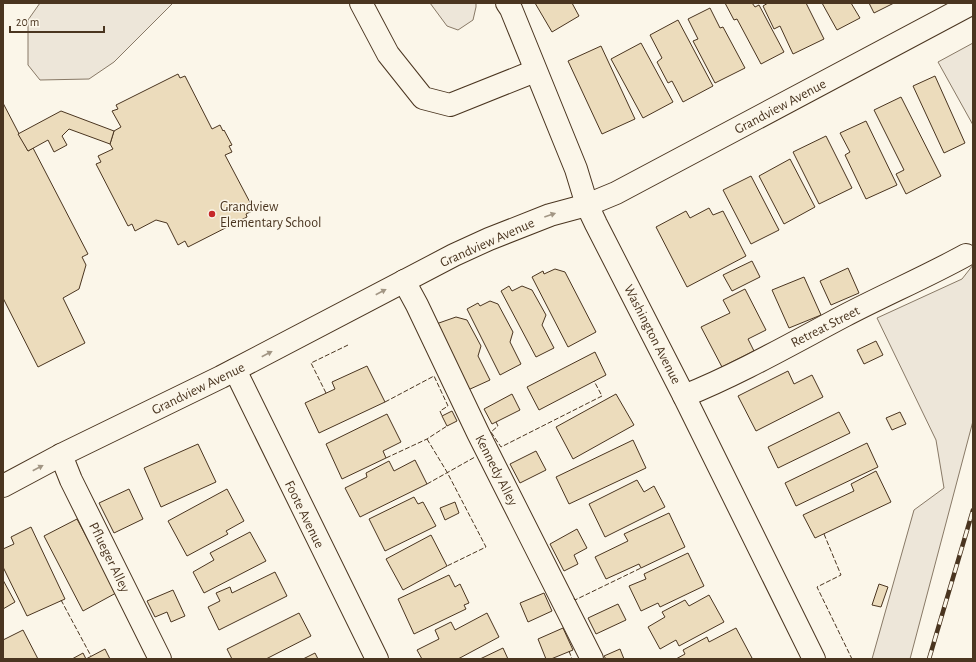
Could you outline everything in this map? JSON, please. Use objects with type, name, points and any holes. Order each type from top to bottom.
[{"type":"street","points":[[361,3],[388,54],[423,98],[450,105],[535,71]]},
{"type":"street","name":"Grandview Avenue","points":[[3,486],[61,455],[235,370],[404,281],[489,239],[550,215],[587,205],[616,193],[973,3]]},
{"type":"street","name":"Washington Avenue","points":[[512,5],[535,71],[576,169],[587,205],[684,396],[814,659]]},
{"type":"street","name":"Retreat Street","points":[[684,396],[713,384],[851,312],[930,275],[966,255]]},
{"type":"street","name":"Kennedy Alley","points":[[404,281],[478,433],[592,659]]},
{"type":"street","name":"Foote Avenue","points":[[235,370],[376,659]]},
{"type":"street","name":"Pflueger Alley","points":[[61,455],[71,480],[160,659]]},
{"type":"shaded area","points":[[40,3],[173,3],[114,62],[89,79],[40,80],[28,65],[28,20]]},
{"type":"shaded area","points":[[430,3],[476,3],[473,20],[458,30],[447,26]]},
{"type":"shaded area","points":[[973,43],[973,125],[938,62]]},
{"type":"shaded area","points":[[973,265],[973,421],[910,659],[872,659],[914,510],[944,488],[936,440],[877,318],[962,279]]},
{"type":"building","points":[[535,3],[572,3],[579,16],[552,32]]},
{"type":"building","points":[[725,3],[752,3],[755,7],[759,5],[784,52],[761,64],[737,19],[734,20]]},
{"type":"building","points":[[768,3],[806,3],[824,39],[793,54],[780,26],[774,29],[763,6]]},
{"type":"building","points":[[822,3],[851,3],[860,18],[837,30]]},
{"type":"building","points":[[869,3],[894,3],[874,13]]},
{"type":"building","points":[[710,8],[720,28],[723,27],[745,68],[715,83],[693,41],[698,39],[688,19]]},
{"type":"building","points":[[678,20],[713,86],[683,102],[672,81],[668,83],[657,62],[662,58],[650,35]]},
{"type":"building","points":[[641,43],[673,102],[643,118],[611,59]]},
{"type":"building","points":[[601,46],[635,119],[602,134],[568,61]]},
{"type":"building","points":[[178,74],[180,78],[185,76],[212,129],[220,125],[223,131],[224,130],[232,145],[229,146],[232,152],[225,155],[254,210],[246,214],[247,217],[188,247],[185,241],[178,245],[167,223],[156,220],[135,231],[132,224],[128,226],[96,164],[101,162],[98,156],[113,149],[110,144],[114,131],[121,127],[112,111],[118,109],[116,105]]},
{"type":"building","points":[[935,76],[965,143],[944,153],[913,86]]},
{"type":"building","points":[[901,97],[941,176],[906,194],[896,174],[904,170],[874,110]]},
{"type":"building","points":[[3,103],[28,151],[33,148],[88,254],[82,257],[86,265],[79,289],[63,298],[85,343],[38,367],[3,298]]},
{"type":"building","points":[[61,111],[114,131],[110,144],[69,129],[62,136],[67,145],[54,152],[48,140],[28,151],[18,134]]},
{"type":"building","points":[[866,121],[897,185],[866,199],[845,155],[850,152],[840,133]]},
{"type":"building","points":[[826,136],[852,188],[819,204],[793,152]]},
{"type":"building","points":[[790,159],[815,207],[784,224],[759,176]]},
{"type":"building","points":[[751,176],[779,230],[751,244],[723,190]]},
{"type":"building","points":[[709,208],[713,215],[723,211],[746,256],[687,287],[656,227],[686,211],[690,218]]},
{"type":"building","points":[[752,261],[760,277],[732,291],[723,275]]},
{"type":"building","points":[[848,268],[859,293],[831,305],[820,281]]},
{"type":"building","points":[[555,269],[565,272],[596,332],[568,347],[532,277],[543,271],[544,274]]},
{"type":"building","points":[[804,277],[821,315],[789,328],[772,290]]},
{"type":"building","points":[[509,286],[512,291],[522,286],[532,290],[546,315],[542,325],[554,348],[536,357],[501,291]]},
{"type":"building","points":[[745,289],[766,330],[748,339],[754,351],[722,367],[701,327],[730,313],[723,300]]},
{"type":"building","points":[[490,301],[498,304],[513,332],[510,342],[521,364],[500,375],[467,309],[478,303],[480,306]]},
{"type":"building","points":[[456,317],[467,320],[481,346],[478,356],[490,380],[468,390],[436,324]]},
{"type":"building","points":[[876,341],[883,355],[864,364],[857,350]]},
{"type":"building","points":[[595,352],[606,375],[539,410],[527,387]]},
{"type":"building","points":[[367,366],[385,402],[319,433],[305,403],[335,389],[332,382]]},
{"type":"building","points":[[788,371],[794,384],[812,375],[823,397],[756,431],[738,396]]},
{"type":"building","points":[[512,394],[520,410],[492,424],[484,409]]},
{"type":"building","points":[[616,394],[634,425],[573,459],[556,427]]},
{"type":"building","points":[[452,411],[457,421],[447,426],[442,416]]},
{"type":"building","points":[[839,412],[850,433],[778,468],[768,447]]},
{"type":"building","points":[[900,412],[906,424],[892,430],[886,418]]},
{"type":"building","points":[[387,414],[401,442],[383,451],[386,458],[342,479],[326,444]]},
{"type":"building","points":[[633,440],[646,468],[569,504],[556,477]]},
{"type":"building","points":[[867,443],[878,467],[796,506],[785,483]]},
{"type":"building","points":[[198,444],[216,482],[161,507],[144,468]]},
{"type":"building","points":[[536,451],[546,470],[520,483],[510,464]]},
{"type":"building","points":[[415,460],[427,484],[360,517],[345,488],[367,477],[366,473],[389,461],[394,471]]},
{"type":"building","points":[[876,471],[891,502],[815,538],[803,515],[854,491],[851,484]]},
{"type":"building","points":[[637,480],[644,492],[654,486],[665,507],[605,537],[589,504]]},
{"type":"building","points":[[129,489],[143,519],[114,533],[99,503]]},
{"type":"building","points":[[227,489],[244,521],[226,531],[228,534],[187,556],[168,521]]},
{"type":"building","points":[[414,497],[418,504],[423,502],[436,526],[385,551],[369,519]]},
{"type":"building","points":[[455,502],[459,513],[445,520],[440,508]]},
{"type":"building","points":[[669,513],[685,547],[641,568],[639,564],[606,579],[595,557],[628,541],[624,534]]},
{"type":"building","points":[[77,519],[116,593],[83,611],[44,536]]},
{"type":"building","points":[[31,527],[65,599],[27,616],[3,567],[3,549],[14,544],[11,537]]},
{"type":"building","points":[[577,529],[587,548],[574,555],[578,564],[564,571],[550,544]]},
{"type":"building","points":[[250,532],[266,561],[204,593],[193,572],[214,560],[210,553]]},
{"type":"building","points":[[431,535],[447,566],[403,590],[386,559]]},
{"type":"building","points":[[688,553],[704,586],[660,607],[658,603],[641,611],[629,586],[646,579],[644,574]]},
{"type":"building","points":[[275,572],[287,596],[219,630],[208,607],[220,601],[216,593],[230,587],[232,593]]},
{"type":"building","points":[[449,575],[455,587],[460,584],[469,603],[464,605],[466,609],[414,634],[398,599]]},
{"type":"building","points":[[3,580],[15,602],[3,609]]},
{"type":"building","points":[[879,584],[888,587],[881,607],[872,605]]},
{"type":"building","points":[[173,590],[185,616],[171,622],[167,612],[155,617],[147,601]]},
{"type":"building","points":[[544,593],[552,611],[528,622],[520,603]]},
{"type":"building","points":[[709,595],[724,622],[679,646],[676,640],[660,649],[648,627],[665,617],[662,612],[685,600],[689,606]]},
{"type":"building","points":[[618,604],[626,620],[596,634],[588,618]]},
{"type":"building","points":[[299,613],[311,636],[266,659],[232,659],[227,649]]},
{"type":"building","points":[[487,613],[499,637],[458,659],[422,659],[417,650],[439,639],[435,630],[451,622],[455,630]]},
{"type":"building","points":[[563,628],[573,650],[551,659],[546,659],[538,639]]},
{"type":"building","points":[[736,628],[752,658],[676,659],[685,654],[683,650],[707,637],[709,642]]},
{"type":"building","points":[[23,630],[38,659],[3,659],[3,640]]},
{"type":"building","points":[[503,648],[508,659],[480,659]]},
{"type":"building","points":[[105,649],[110,659],[86,659]]},
{"type":"building","points":[[620,649],[624,659],[606,659],[604,656]]},
{"type":"building","points":[[83,653],[86,659],[72,659]]},
{"type":"building","points":[[315,653],[318,659],[303,659]]},
{"type":"railway","points":[[929,659],[973,510]]},
{"type":"fence","points":[[326,393],[311,363],[348,345]]},
{"type":"fence","points":[[385,402],[434,376],[448,406],[440,411],[442,416]]},
{"type":"fence","points":[[496,422],[498,426],[491,432],[501,447],[602,396],[594,381]]},
{"type":"fence","points":[[386,458],[427,439],[447,426]]},
{"type":"fence","points":[[427,439],[447,472],[486,547],[447,566]]},
{"type":"fence","points":[[427,484],[475,457]]},
{"type":"fence","points":[[824,534],[841,575],[817,587],[852,659]]},
{"type":"fence","points":[[574,598],[575,600],[641,568]]},
{"type":"fence","points":[[61,600],[91,656]]},
{"type":"fence","points":[[569,651],[572,659]]},
{"type":"place","name":"Grandview Elementary School","points":[[212,214]]}]
